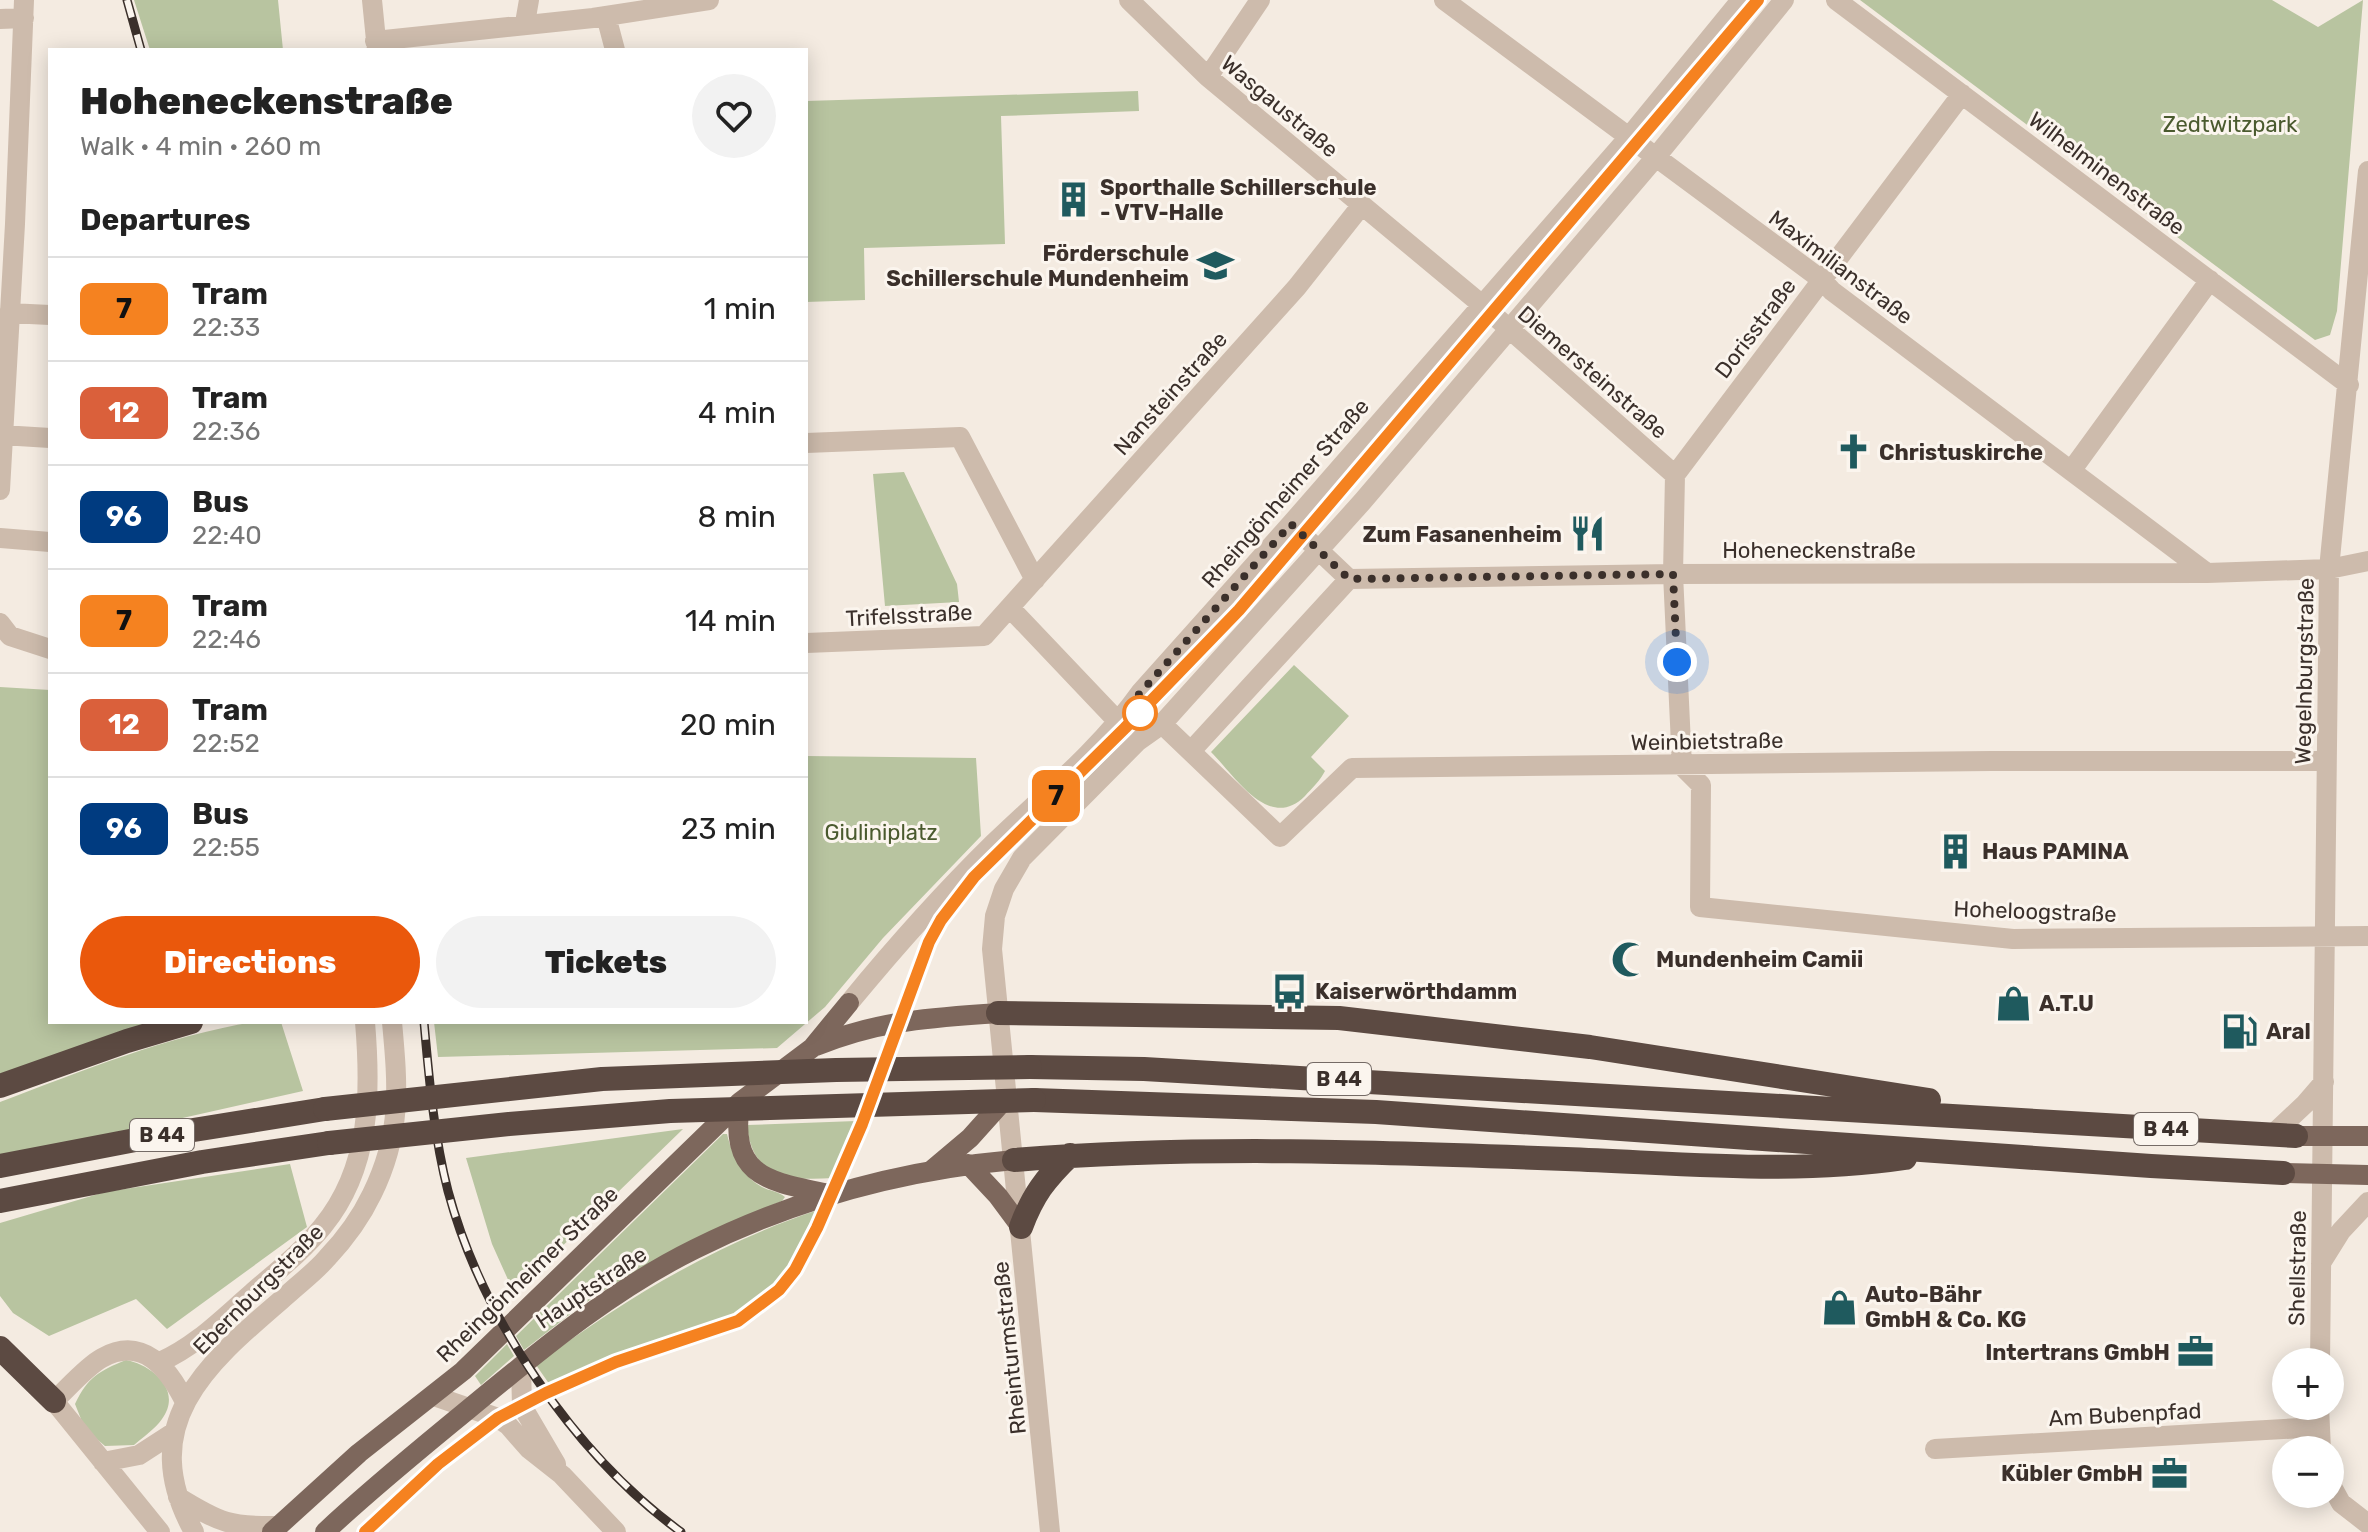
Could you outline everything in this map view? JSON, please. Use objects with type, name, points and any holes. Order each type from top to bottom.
[{"type":"highway","points":[[998,1013],[1339,1018],[1590,1047],[1924,1099],[2037,1121]]},
{"type":"highway","points":[[0,1086],[184,1024]]},
{"type":"highway","name":"B 44","points":[[0,1166],[156,1136],[437,1095],[617,1078],[820,1070],[1030,1067],[1160,1070],[1632,1095],[2284,1135]]},
{"type":"highway","name":"B 44","points":[[0,1201],[202,1162],[329,1143],[509,1124],[655,1112],[1034,1100],[1376,1112],[2283,1173]]},
{"type":"highway","points":[[1014,1160],[1198,1151],[1565,1159],[1780,1169],[1859,1165],[1947,1151]]},
{"type":"highway","points":[[1021,1227],[1032,1198],[1070,1155]]},
{"type":"highway","points":[[0,1348],[54,1401]]},
{"type":"main road","points":[[812,1048],[849,1003]]},
{"type":"main road","points":[[812,1048],[845,1034],[892,1022],[998,1013]]},
{"type":"main road","name":"Rheingönheimer Straße","points":[[276,1529],[359,1453],[434,1396],[499,1337],[740,1102],[812,1048]]},
{"type":"main road","points":[[932,1170],[970,1138],[1005,1099]]},
{"type":"main road","points":[[740,1102],[737,1126],[741,1153],[759,1173],[774,1182],[831,1194]]},
{"type":"main road","name":"B 44","points":[[2284,1135],[2368,1136]]},
{"type":"main road","points":[[932,1170],[1014,1160]]},
{"type":"main road","points":[[968,1164],[1021,1227]]},
{"type":"main road","name":"Hauptstraße","points":[[325,1532],[470,1408],[586,1315],[693,1250],[780,1212],[831,1194],[932,1170]]},
{"type":"main road","name":"B 44","points":[[2283,1173],[2368,1175]]},
{"type":"street","points":[[372,0],[376,45],[709,0]]},
{"type":"street","points":[[525,23],[529,0]]},
{"type":"street","name":"Wasgaustraße","points":[[1129,0],[1208,77],[1481,304]]},
{"type":"street","points":[[1208,77],[1260,0]]},
{"type":"street","name":"Maximilianstraße","points":[[1444,0],[1822,280],[1832,291],[2207,573]]},
{"type":"street","name":"Rheingönheimer Straße","points":[[849,1003],[908,931],[1119,722],[1140,693],[1628,138],[1741,0]]},
{"type":"street","points":[[1014,1160],[1005,1099],[992,949],[995,916],[1004,889],[1022,858],[1138,741],[1162,724],[1319,549],[1655,158],[1784,0]]},
{"type":"street","name":"Wilhelminenstraße","points":[[1836,0],[2349,385]]},
{"type":"street","points":[[0,19],[24,9],[8,203],[9,313],[0,490]]},
{"type":"street","points":[[606,16],[614,48]]},
{"type":"street","name":"Dorisstraße","points":[[1675,475],[1962,94]]},
{"type":"street","name":"Wegelnburgstraße","points":[[2322,1174],[2329,569],[2361,295],[2368,171]]},
{"type":"street","name":"Nansteinstraße","points":[[1010,608],[1297,287],[1361,206]]},
{"type":"street","points":[[2071,471],[2210,280]]},
{"type":"street","name":"Diemersteinstraße","points":[[1481,304],[1675,475]]},
{"type":"street","points":[[9,313],[48,315]]},
{"type":"street","points":[[2,435],[48,438]]},
{"type":"street","points":[[808,443],[960,437],[1035,580]]},
{"type":"street","points":[[1675,475],[1673,574],[1682,766]]},
{"type":"street","points":[[1191,751],[1349,579],[1291,524]]},
{"type":"street","points":[[0,538],[48,542]]},
{"type":"street","name":"Hoheneckenstraße","points":[[1349,579],[1673,574],[2207,573],[2329,569],[2368,561]]},
{"type":"street","points":[[1010,608],[1138,741]]},
{"type":"street","name":"Trifelsstraße","points":[[808,643],[984,636],[1010,608]]},
{"type":"street","points":[[0,623],[10,636],[48,648]]},
{"type":"street","name":"Weinbietstraße","points":[[1162,724],[1280,837],[1352,768],[1991,761],[2326,761]]},
{"type":"street","name":"Hoheloogstraße","points":[[1682,766],[1701,785],[1700,907],[2013,939],[2368,936]]},
{"type":"street","name":"Ebernburgstraße","points":[[160,1362],[189,1349],[309,1242],[334,1212],[353,1176],[365,1129],[369,1082],[365,1024]]},
{"type":"street","name":"Ebernburgstraße","points":[[194,1532],[178,1497],[171,1460],[173,1433],[185,1402],[221,1354],[326,1260],[372,1194],[387,1156],[397,1110],[392,1024]]},
{"type":"street","points":[[2284,1135],[2324,1082]]},
{"type":"street","name":"Rheinturmstraße","points":[[1014,1160],[1050,1532]]},
{"type":"street","name":"Shellstraße","points":[[2320,1348],[2322,1174]]},
{"type":"street","points":[[2321,1263],[2341,1231],[2368,1202]]},
{"type":"street","points":[[160,1532],[54,1401],[101,1358],[128,1351],[160,1362],[185,1402]]},
{"type":"street","points":[[521,1366],[522,1406],[567,1481]]},
{"type":"street","points":[[434,1396],[498,1418],[508,1425],[616,1532]]},
{"type":"street","name":"Am Bubenpfad","points":[[1935,1449],[2272,1420]]},
{"type":"street","points":[[103,1462],[139,1455],[173,1433]]},
{"type":"street","points":[[178,1497],[230,1525],[276,1529]]},
{"type":"street","points":[[2344,1505],[2368,1524]]},
{"type":"green space","points":[[134,0],[278,0],[283,48],[149,48]]},
{"type":"green space","name":"Zedtwitzpark","points":[[1860,0],[2272,0],[2318,27],[2363,0],[2337,311],[2330,335],[2315,340]]},
{"type":"green space","points":[[1138,91],[1139,111],[1001,116],[1005,244],[864,248],[865,300],[808,302],[808,101]]},
{"type":"green space","points":[[904,472],[957,584],[959,602],[885,606],[873,474]]},
{"type":"green space","points":[[1294,665],[1349,716],[1311,757],[1325,771],[1318,781],[1292,805],[1279,808],[1254,797],[1211,752]]},
{"type":"green space","points":[[0,687],[48,690],[48,1024],[149,1024],[0,1074]]},
{"type":"green space","name":"Giuliniplatz","points":[[808,756],[976,758],[981,836],[883,938],[825,1007],[808,1022]]},
{"type":"green space","points":[[243,1024],[282,1024],[303,1091],[0,1159],[0,1102],[157,1045]]},
{"type":"green space","name":"Giuliniplatz","points":[[434,1024],[805,1024],[777,1048],[438,1057]]},
{"type":"green space","points":[[856,1121],[833,1178],[817,1179],[787,1177],[765,1166],[750,1143],[747,1125]]},
{"type":"green space","points":[[683,1129],[514,1293],[492,1244],[466,1158]]},
{"type":"green space","points":[[723,1134],[727,1134],[743,1171],[762,1187],[785,1197],[782,1201],[639,1269],[585,1303],[524,1350],[516,1336]]},
{"type":"green space","points":[[290,1164],[307,1227],[167,1329],[136,1299],[49,1336],[13,1313],[0,1296],[0,1223],[105,1192]]},
{"type":"green space","points":[[818,1210],[788,1271],[773,1289],[741,1313],[702,1329],[642,1347],[550,1385],[536,1365],[602,1318],[671,1276],[743,1239]]},
{"type":"green space","points":[[507,1344],[514,1356],[481,1385],[475,1376]]},
{"type":"green space","points":[[126,1360],[146,1367],[162,1380],[169,1398],[168,1408],[159,1423],[134,1445],[105,1446],[85,1429],[75,1404],[95,1376]]},
{"type":"tram line","points":[[365,1532],[438,1464],[498,1418],[616,1362],[738,1321],[779,1290],[795,1270],[817,1228],[862,1124],[929,942],[941,920],[974,877],[1239,610],[1758,0]]},
{"type":"tram line","name":"7","points":[[365,1532],[438,1464],[498,1418],[616,1362],[738,1321],[779,1290],[795,1270],[817,1228],[862,1124],[929,942],[957,897],[1239,610],[1758,0]]},
{"type":"railway","points":[[127,0],[140,48]]},
{"type":"railway","points":[[424,1024],[443,1171],[463,1239],[484,1287],[508,1334],[569,1423],[604,1464],[681,1532]]},
{"type":"place","name":"Sporthalle Schillerschule - VTV-Halle","points":[[1074,200]]},
{"type":"place","name":"Förderschule Schillerschule Mundenheim","points":[[1215,266]]},
{"type":"place","name":"Christuskirche","points":[[1853,452]]},
{"type":"place","name":"Zum Fasanenheim","points":[[1588,534]]},
{"type":"place","name":"Haus PAMINA","points":[[1956,851]]},
{"type":"place","name":"Mundenheim Camii","points":[[1630,959]]},
{"type":"place","name":"Kaiserwörthdamm","points":[[1289,991]]},
{"type":"place","name":"A.T.U","points":[[2013,1003]]},
{"type":"place","name":"Aral","points":[[2240,1031]]},
{"type":"place","name":"Auto-Bähr GmbH & Co. KG","points":[[1839,1307]]},
{"type":"place","name":"Intertrans GmbH","points":[[2196,1352]]},
{"type":"place","name":"Kübler GmbH","points":[[2169,1473]]},
{"type":"route","points":[[1140,713],[1129,708],[1140,693],[1291,524],[1349,579],[1673,574],[1677,662]]}]
